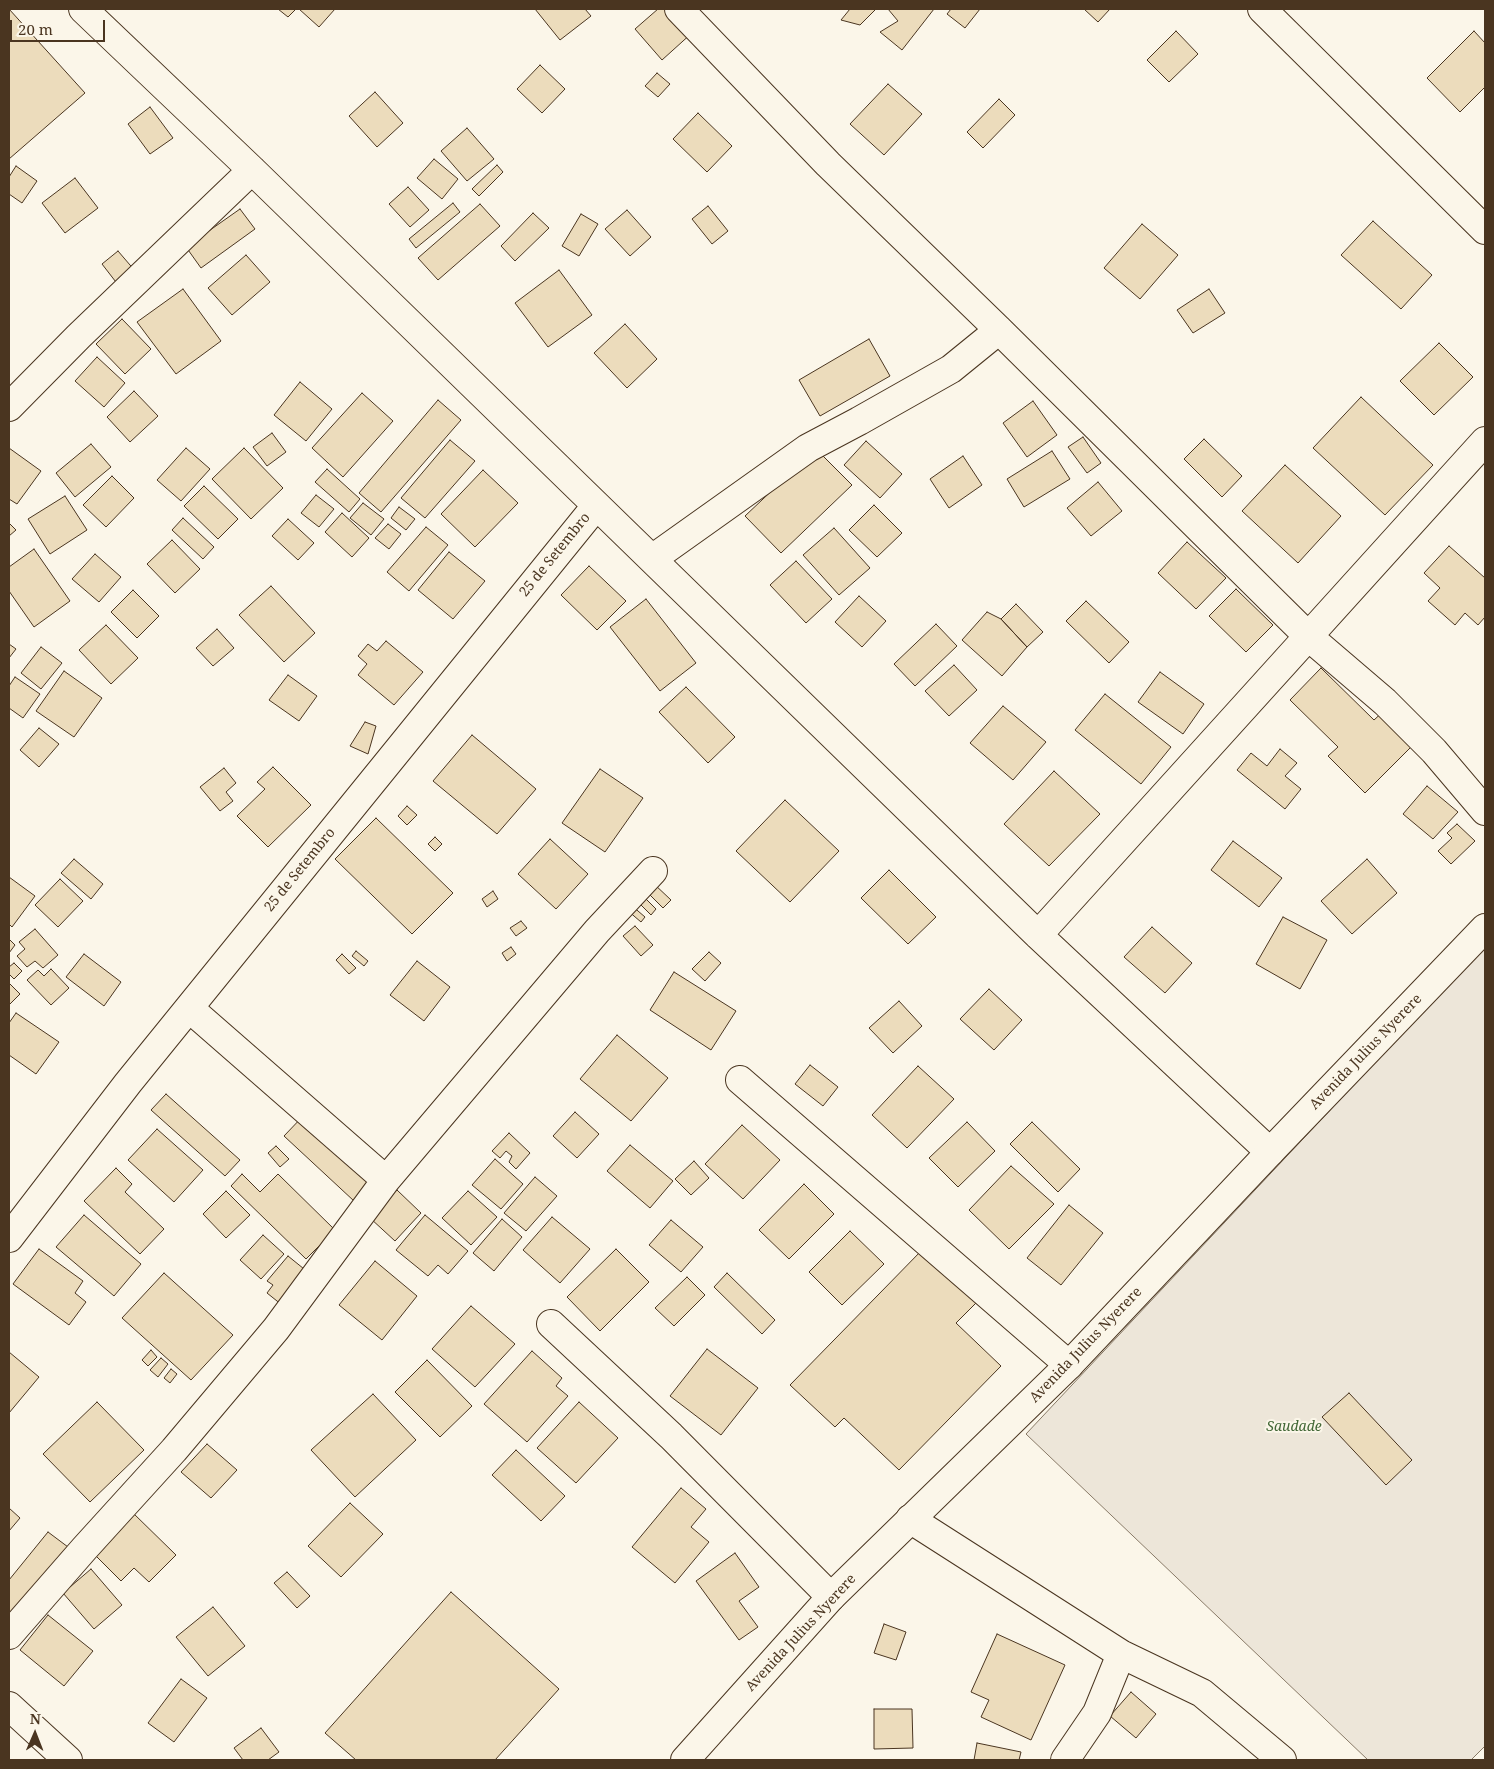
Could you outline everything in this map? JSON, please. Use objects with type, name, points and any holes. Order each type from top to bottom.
[{"type":"street","points":[[83,9],[252,170],[1038,935],[1270,1152]]},
{"type":"street","points":[[679,9],[828,164],[999,330],[1309,637],[1385,702],[1434,751],[1485,810]]},
{"type":"street","points":[[1262,9],[1485,230]]},
{"type":"street","points":[[9,407],[79,336],[252,170]]},
{"type":"street","points":[[652,559],[808,448],[951,369],[999,330]]},
{"type":"street","points":[[1038,935],[1485,441]]},
{"type":"street","name":"25 de Setembro","points":[[9,1238],[189,1008],[596,506]]},
{"type":"street","points":[[9,1635],[174,1450],[276,1329],[386,1180],[597,931],[654,871]]},
{"type":"street","name":"Avenida Julius Nyerere","points":[[684,1760],[831,1597],[1068,1365],[1485,928]]},
{"type":"street","points":[[189,1008],[386,1180]]},
{"type":"street","points":[[740,1080],[1068,1365]]},
{"type":"street","points":[[551,1324],[671,1436],[831,1597]]},
{"type":"street","points":[[910,1519],[1121,1654],[1202,1693],[1282,1760]]},
{"type":"street","points":[[1065,1760],[1097,1713],[1121,1654]]},
{"type":"street","points":[[9,1706],[68,1760]]},
{"type":"green space","name":"Saudade","points":[[1485,945],[1485,1746],[1471,1760],[1368,1760],[1026,1434]]},
{"type":"building","points":[[9,9],[85,93],[9,159]]},
{"type":"building","points":[[278,9],[296,9],[288,17]]},
{"type":"building","points":[[299,9],[335,9],[319,27]]},
{"type":"building","points":[[535,9],[585,9],[591,16],[560,40]]},
{"type":"building","points":[[658,9],[672,9],[693,32],[662,60],[635,29]]},
{"type":"building","points":[[850,9],[876,9],[860,25],[841,20]]},
{"type":"building","points":[[888,9],[934,9],[902,50],[880,32],[898,21]]},
{"type":"building","points":[[951,9],[980,9],[965,28],[947,14]]},
{"type":"building","points":[[1084,9],[1110,9],[1098,22]]},
{"type":"building","points":[[1176,31],[1198,54],[1169,82],[1147,60]]},
{"type":"building","points":[[1474,31],[1485,43],[1485,87],[1460,112],[1427,78]]},
{"type":"building","points":[[540,65],[565,89],[542,113],[517,89]]},
{"type":"building","points":[[657,73],[670,84],[658,97],[645,86]]},
{"type":"building","points":[[888,84],[922,114],[884,155],[850,124]]},
{"type":"building","points":[[375,92],[403,123],[377,147],[349,116]]},
{"type":"building","points":[[999,99],[1015,115],[983,148],[967,132]]},
{"type":"building","points":[[150,107],[173,138],[150,154],[128,124]]},
{"type":"building","points":[[698,113],[732,146],[707,172],[673,139]]},
{"type":"building","points":[[467,128],[494,159],[467,181],[441,151]]},
{"type":"building","points":[[434,159],[458,179],[442,199],[417,178]]},
{"type":"building","points":[[497,165],[503,172],[479,196],[472,189]]},
{"type":"building","points":[[16,166],[37,181],[22,203],[9,194],[9,177]]},
{"type":"building","points":[[75,178],[98,208],[65,233],[42,203]]},
{"type":"building","points":[[408,187],[429,210],[410,227],[389,204]]},
{"type":"building","points":[[453,203],[460,212],[416,248],[409,239]]},
{"type":"building","points":[[480,204],[500,226],[438,280],[418,258]]},
{"type":"building","points":[[708,206],[728,231],[712,244],[692,219]]},
{"type":"building","points":[[240,209],[255,229],[201,268],[186,247]]},
{"type":"building","points":[[627,210],[651,237],[630,256],[605,229]]},
{"type":"building","points":[[533,213],[549,228],[515,261],[501,246]]},
{"type":"building","points":[[581,214],[598,224],[579,256],[562,246]]},
{"type":"building","points":[[1373,221],[1432,275],[1401,309],[1341,255]]},
{"type":"building","points":[[1142,224],[1178,255],[1140,299],[1104,268]]},
{"type":"building","points":[[118,251],[136,272],[119,286],[102,264]]},
{"type":"building","points":[[246,255],[270,282],[232,315],[208,288]]},
{"type":"building","points":[[559,270],[592,315],[548,347],[515,303]]},
{"type":"building","points":[[183,289],[221,341],[176,374],[137,322]]},
{"type":"building","points":[[1209,289],[1225,313],[1193,333],[1177,310]]},
{"type":"building","points":[[122,319],[151,349],[125,374],[96,344]]},
{"type":"building","points":[[625,324],[657,359],[627,388],[594,353]]},
{"type":"building","points":[[869,339],[890,376],[820,416],[799,380]]},
{"type":"building","points":[[1439,343],[1473,377],[1434,415],[1400,381]]},
{"type":"building","points":[[97,357],[125,383],[104,407],[75,381]]},
{"type":"building","points":[[300,382],[332,409],[306,441],[274,415]]},
{"type":"building","points":[[134,391],[158,416],[130,442],[107,417]]},
{"type":"building","points":[[362,393],[393,421],[343,477],[312,448]]},
{"type":"building","points":[[1361,397],[1433,465],[1385,515],[1313,448]]},
{"type":"building","points":[[438,400],[461,420],[381,512],[359,493]]},
{"type":"building","points":[[1033,401],[1057,435],[1027,457],[1003,423]]},
{"type":"building","points":[[272,433],[286,452],[267,466],[253,447]]},
{"type":"building","points":[[1083,437],[1101,463],[1087,473],[1068,447]]},
{"type":"building","points":[[1204,439],[1242,476],[1222,497],[1184,459]]},
{"type":"building","points":[[450,440],[475,461],[425,518],[401,498]]},
{"type":"building","points":[[866,441],[902,474],[880,498],[844,465]]},
{"type":"building","points":[[91,444],[111,467],[75,497],[56,473]]},
{"type":"building","points":[[9,448],[41,471],[17,504],[9,499]]},
{"type":"building","points":[[186,448],[210,469],[181,501],[157,480]]},
{"type":"building","points":[[244,448],[283,488],[251,519],[212,479]]},
{"type":"building","points":[[816,449],[852,485],[781,553],[745,516]]},
{"type":"building","points":[[1052,451],[1070,479],[1024,507],[1007,479]]},
{"type":"building","points":[[963,456],[982,485],[949,508],[930,479]]},
{"type":"building","points":[[1285,465],[1341,516],[1298,563],[1242,511]]},
{"type":"building","points":[[327,469],[360,499],[349,512],[315,482]]},
{"type":"building","points":[[483,470],[518,503],[475,547],[441,514]]},
{"type":"building","points":[[112,476],[134,498],[106,527],[83,505]]},
{"type":"building","points":[[1098,482],[1122,511],[1091,536],[1067,508]]},
{"type":"building","points":[[204,486],[238,519],[218,539],[184,506]]},
{"type":"building","points":[[316,495],[334,509],[319,527],[301,513]]},
{"type":"building","points":[[65,496],[87,530],[50,554],[28,519]]},
{"type":"building","points":[[363,503],[384,519],[371,535],[350,518]]},
{"type":"building","points":[[874,505],[902,533],[877,557],[849,530]]},
{"type":"building","points":[[399,507],[415,519],[406,530],[391,518]]},
{"type":"building","points":[[342,513],[369,538],[352,557],[325,532]]},
{"type":"building","points":[[183,518],[214,547],[203,559],[172,530]]},
{"type":"building","points":[[288,519],[314,543],[298,560],[272,536]]},
{"type":"building","points":[[9,523],[16,530],[9,536]]},
{"type":"building","points":[[388,524],[401,534],[389,549],[375,538]]},
{"type":"building","points":[[426,527],[448,545],[409,591],[387,572]]},
{"type":"building","points":[[834,528],[870,568],[839,595],[803,555]]},
{"type":"building","points":[[172,540],[200,569],[175,593],[147,564]]},
{"type":"building","points":[[1187,542],[1226,578],[1196,609],[1158,573]]},
{"type":"building","points":[[1449,546],[1485,578],[1485,617],[1478,625],[1465,613],[1455,625],[1428,601],[1440,588],[1424,573]]},
{"type":"building","points":[[34,549],[70,601],[34,627],[9,591],[9,567]]},
{"type":"building","points":[[449,552],[485,581],[453,619],[418,590]]},
{"type":"building","points":[[95,554],[121,577],[99,602],[72,579]]},
{"type":"building","points":[[796,561],[832,599],[806,623],[770,585]]},
{"type":"building","points":[[589,566],[626,601],[597,630],[561,595]]},
{"type":"building","points":[[271,586],[315,633],[284,662],[239,615]]},
{"type":"building","points":[[1236,589],[1273,625],[1246,652],[1209,616]]},
{"type":"building","points":[[133,590],[159,616],[137,638],[111,612]]},
{"type":"building","points":[[859,596],[886,621],[862,647],[835,622]]},
{"type":"building","points":[[646,599],[696,663],[660,691],[610,627]]},
{"type":"building","points":[[1086,601],[1129,642],[1109,663],[1066,621]]},
{"type":"building","points":[[1016,604],[1043,632],[1027,647],[1001,619]]},
{"type":"building","points":[[987,612],[1001,619],[1027,647],[1002,676],[962,640]]},
{"type":"building","points":[[936,624],[957,646],[915,686],[894,664]]},
{"type":"building","points":[[106,625],[138,658],[111,684],[79,650]]},
{"type":"building","points":[[217,629],[234,648],[213,666],[196,648]]},
{"type":"building","points":[[386,641],[423,672],[394,705],[358,675],[367,664],[358,656],[368,644],[377,651]]},
{"type":"building","points":[[9,644],[16,649],[9,658]]},
{"type":"building","points":[[41,647],[62,663],[41,689],[21,673]]},
{"type":"building","points":[[954,665],[977,690],[949,716],[925,691]]},
{"type":"building","points":[[1321,668],[1374,720],[1387,708],[1419,739],[1365,793],[1328,756],[1338,747],[1290,700]]},
{"type":"building","points":[[64,671],[102,698],[74,737],[36,711]]},
{"type":"building","points":[[1160,672],[1204,704],[1183,734],[1138,702]]},
{"type":"building","points":[[288,675],[317,696],[299,721],[269,700]]},
{"type":"building","points":[[15,677],[40,694],[23,718],[9,708],[9,686]]},
{"type":"building","points":[[686,687],[735,737],[708,763],[659,712]]},
{"type":"building","points":[[1105,694],[1171,747],[1141,784],[1075,730]]},
{"type":"building","points":[[1003,706],[1046,742],[1013,780],[970,743]]},
{"type":"building","points":[[365,722],[376,726],[368,754],[350,746]]},
{"type":"building","points":[[39,728],[59,744],[39,767],[20,750]]},
{"type":"building","points":[[472,735],[536,789],[497,834],[433,781]]},
{"type":"building","points":[[1280,749],[1297,763],[1285,776],[1301,789],[1285,809],[1237,770],[1251,753],[1267,766]]},
{"type":"building","points":[[273,767],[311,805],[268,847],[237,816],[265,789],[257,782]]},
{"type":"building","points":[[224,768],[236,783],[226,792],[233,801],[220,811],[200,787]]},
{"type":"building","points":[[600,769],[643,798],[605,852],[562,823]]},
{"type":"building","points":[[1054,771],[1100,814],[1049,866],[1004,824]]},
{"type":"building","points":[[1427,786],[1458,812],[1433,839],[1403,814]]},
{"type":"building","points":[[785,800],[839,851],[790,902],[736,851]]},
{"type":"building","points":[[407,806],[417,815],[407,825],[398,816]]},
{"type":"building","points":[[376,818],[453,893],[412,934],[335,859]]},
{"type":"building","points":[[1457,824],[1475,841],[1451,864],[1438,851],[1452,838],[1447,833]]},
{"type":"building","points":[[435,837],[442,844],[435,851],[428,844]]},
{"type":"building","points":[[550,839],[588,874],[556,909],[518,874]]},
{"type":"building","points":[[1233,841],[1282,878],[1259,907],[1211,870]]},
{"type":"building","points":[[74,859],[103,884],[91,899],[61,873]]},
{"type":"building","points":[[1367,859],[1397,893],[1352,934],[1321,901]]},
{"type":"building","points":[[889,870],[936,917],[908,944],[861,898]]},
{"type":"building","points":[[9,877],[35,896],[12,927],[9,924]]},
{"type":"building","points":[[60,879],[83,901],[58,927],[35,905]]},
{"type":"building","points":[[653,883],[671,900],[663,908],[646,891]]},
{"type":"building","points":[[493,891],[498,899],[487,907],[482,899]]},
{"type":"building","points":[[642,895],[656,909],[651,915],[637,901]]},
{"type":"building","points":[[631,905],[645,917],[641,922],[627,910]]},
{"type":"building","points":[[1283,917],[1327,940],[1300,989],[1256,964]]},
{"type":"building","points":[[521,921],[527,928],[516,936],[510,928]]},
{"type":"building","points":[[635,926],[653,945],[641,956],[623,936]]},
{"type":"building","points":[[1152,927],[1192,963],[1165,993],[1124,957]]},
{"type":"building","points":[[35,929],[58,955],[43,968],[35,961],[27,967],[17,956],[25,949],[19,942]]},
{"type":"building","points":[[9,939],[15,945],[9,953]]},
{"type":"building","points":[[511,947],[516,954],[507,961],[502,953]]},
{"type":"building","points":[[356,951],[368,961],[364,966],[352,956]]},
{"type":"building","points":[[709,952],[721,963],[705,981],[692,969]]},
{"type":"building","points":[[84,954],[121,982],[104,1006],[66,977]]},
{"type":"building","points":[[342,954],[356,968],[349,974],[336,960]]},
{"type":"building","points":[[417,961],[450,987],[424,1021],[390,995]]},
{"type":"building","points":[[14,963],[22,971],[14,979],[9,974],[9,967]]},
{"type":"building","points":[[51,969],[69,988],[51,1005],[27,980],[38,970],[44,976]]},
{"type":"building","points":[[674,972],[736,1011],[711,1050],[650,1010]]},
{"type":"building","points":[[9,983],[20,994],[10,1004],[9,1003]]},
{"type":"building","points":[[989,989],[1022,1020],[994,1050],[960,1019]]},
{"type":"building","points":[[899,1001],[922,1026],[893,1053],[869,1028]]},
{"type":"building","points":[[16,1013],[59,1042],[36,1074],[9,1055],[9,1023]]},
{"type":"building","points":[[617,1035],[668,1078],[631,1121],[580,1079]]},
{"type":"building","points":[[810,1065],[838,1087],[823,1106],[795,1084]]},
{"type":"building","points":[[918,1066],[954,1099],[907,1148],[872,1115]]},
{"type":"building","points":[[166,1094],[240,1160],[225,1176],[151,1110]]},
{"type":"building","points":[[575,1112],[599,1134],[577,1158],[553,1136]]},
{"type":"building","points":[[305,1114],[374,1179],[354,1201],[284,1136]]},
{"type":"building","points":[[967,1122],[995,1151],[958,1187],[929,1158]]},
{"type":"building","points":[[1032,1122],[1080,1169],[1058,1192],[1010,1144]]},
{"type":"building","points":[[742,1125],[780,1160],[743,1199],[705,1164]]},
{"type":"building","points":[[157,1129],[203,1170],[174,1202],[128,1160]]},
{"type":"building","points":[[509,1133],[530,1153],[516,1169],[509,1162],[512,1156],[506,1151],[500,1158],[492,1151]]},
{"type":"building","points":[[630,1145],[673,1181],[650,1208],[607,1171]]},
{"type":"building","points":[[276,1146],[289,1159],[280,1167],[268,1153]]},
{"type":"building","points":[[495,1159],[523,1184],[501,1209],[472,1185]]},
{"type":"building","points":[[694,1161],[709,1178],[691,1195],[675,1179]]},
{"type":"building","points":[[1011,1166],[1054,1204],[1009,1249],[969,1210]]},
{"type":"building","points":[[116,1168],[132,1184],[125,1192],[164,1229],[140,1254],[84,1201]]},
{"type":"building","points":[[242,1174],[260,1192],[278,1174],[335,1230],[306,1259],[231,1186]]},
{"type":"building","points":[[535,1177],[557,1196],[526,1231],[504,1213]]},
{"type":"building","points":[[804,1184],[834,1214],[789,1259],[759,1230]]},
{"type":"building","points":[[397,1190],[421,1213],[395,1241],[370,1218]]},
{"type":"building","points":[[226,1191],[250,1215],[226,1238],[203,1214]]},
{"type":"building","points":[[468,1191],[497,1217],[471,1245],[442,1218]]},
{"type":"building","points":[[1069,1205],[1103,1233],[1061,1285],[1027,1258]]},
{"type":"building","points":[[84,1215],[141,1264],[114,1296],[56,1247]]},
{"type":"building","points":[[425,1215],[468,1251],[448,1274],[438,1265],[428,1276],[396,1250]]},
{"type":"building","points":[[552,1217],[590,1249],[560,1283],[523,1250]]},
{"type":"building","points":[[502,1219],[522,1237],[494,1271],[473,1253]]},
{"type":"building","points":[[671,1220],[703,1247],[681,1272],[649,1245]]},
{"type":"building","points":[[850,1231],[884,1264],[842,1305],[809,1272]]},
{"type":"building","points":[[263,1235],[284,1254],[261,1279],[240,1260]]},
{"type":"building","points":[[39,1249],[83,1281],[75,1293],[86,1302],[69,1325],[13,1284]]},
{"type":"building","points":[[616,1249],[649,1282],[600,1331],[567,1297]]},
{"type":"building","points":[[923,1249],[977,1302],[956,1323],[1001,1366],[899,1470],[844,1418],[835,1427],[790,1385]]},
{"type":"building","points":[[288,1256],[309,1273],[282,1305],[267,1293],[273,1285],[267,1281]]},
{"type":"building","points":[[375,1261],[417,1296],[382,1340],[339,1305]]},
{"type":"building","points":[[164,1273],[233,1335],[191,1380],[122,1318]]},
{"type":"building","points":[[727,1273],[775,1320],[762,1334],[714,1287]]},
{"type":"building","points":[[687,1277],[705,1295],[674,1326],[655,1308]]},
{"type":"building","points":[[471,1306],[515,1344],[475,1387],[432,1349]]},
{"type":"building","points":[[707,1349],[758,1388],[721,1435],[670,1396]]},
{"type":"building","points":[[151,1350],[157,1357],[148,1366],[142,1360]]},
{"type":"building","points":[[532,1351],[562,1378],[556,1386],[568,1396],[527,1442],[484,1404]]},
{"type":"building","points":[[9,1352],[39,1377],[9,1413]]},
{"type":"building","points":[[161,1358],[168,1364],[158,1377],[150,1370]]},
{"type":"building","points":[[427,1360],[472,1406],[440,1437],[395,1392]]},
{"type":"building","points":[[171,1369],[177,1374],[170,1383],[164,1378]]},
{"type":"building","points":[[1349,1393],[1412,1460],[1386,1485],[1322,1417]]},
{"type":"building","points":[[373,1394],[416,1440],[355,1497],[311,1450]]},
{"type":"building","points":[[97,1402],[144,1450],[90,1502],[43,1454]]},
{"type":"building","points":[[579,1402],[618,1438],[576,1483],[537,1448]]},
{"type":"building","points":[[207,1444],[237,1470],[211,1498],[181,1472]]},
{"type":"building","points":[[516,1450],[565,1496],[541,1521],[492,1475]]},
{"type":"building","points":[[681,1488],[706,1509],[691,1527],[709,1542],[675,1583],[632,1547]]},
{"type":"building","points":[[350,1503],[383,1534],[341,1577],[308,1546]]},
{"type":"building","points":[[9,1508],[20,1518],[9,1531]]},
{"type":"building","points":[[132,1512],[176,1555],[149,1582],[134,1568],[121,1581],[92,1552]]},
{"type":"building","points":[[48,1532],[72,1550],[9,1628],[9,1580]]},
{"type":"building","points":[[735,1553],[759,1587],[739,1601],[758,1627],[739,1640],[696,1581]]},
{"type":"building","points":[[91,1569],[122,1605],[94,1629],[63,1593]]},
{"type":"building","points":[[287,1572],[310,1596],[297,1608],[274,1583]]},
{"type":"building","points":[[451,1592],[559,1689],[495,1760],[356,1760],[325,1733]]},
{"type":"building","points":[[213,1607],[245,1646],[208,1676],[176,1637]]},
{"type":"building","points":[[48,1615],[93,1651],[64,1686],[20,1650]]},
{"type":"building","points":[[884,1624],[906,1632],[896,1660],[874,1653]]},
{"type":"building","points":[[997,1634],[1065,1665],[1031,1740],[981,1717],[989,1700],[971,1692]]},
{"type":"building","points":[[181,1679],[207,1698],[174,1742],[148,1723]]},
{"type":"building","points":[[1131,1692],[1156,1714],[1136,1738],[1110,1716]]},
{"type":"building","points":[[874,1709],[912,1709],[913,1748],[874,1749]]},
{"type":"building","points":[[261,1728],[279,1752],[268,1760],[243,1760],[234,1748]]},
{"type":"building","points":[[977,1743],[1021,1752],[1019,1760],[974,1760]]}]
